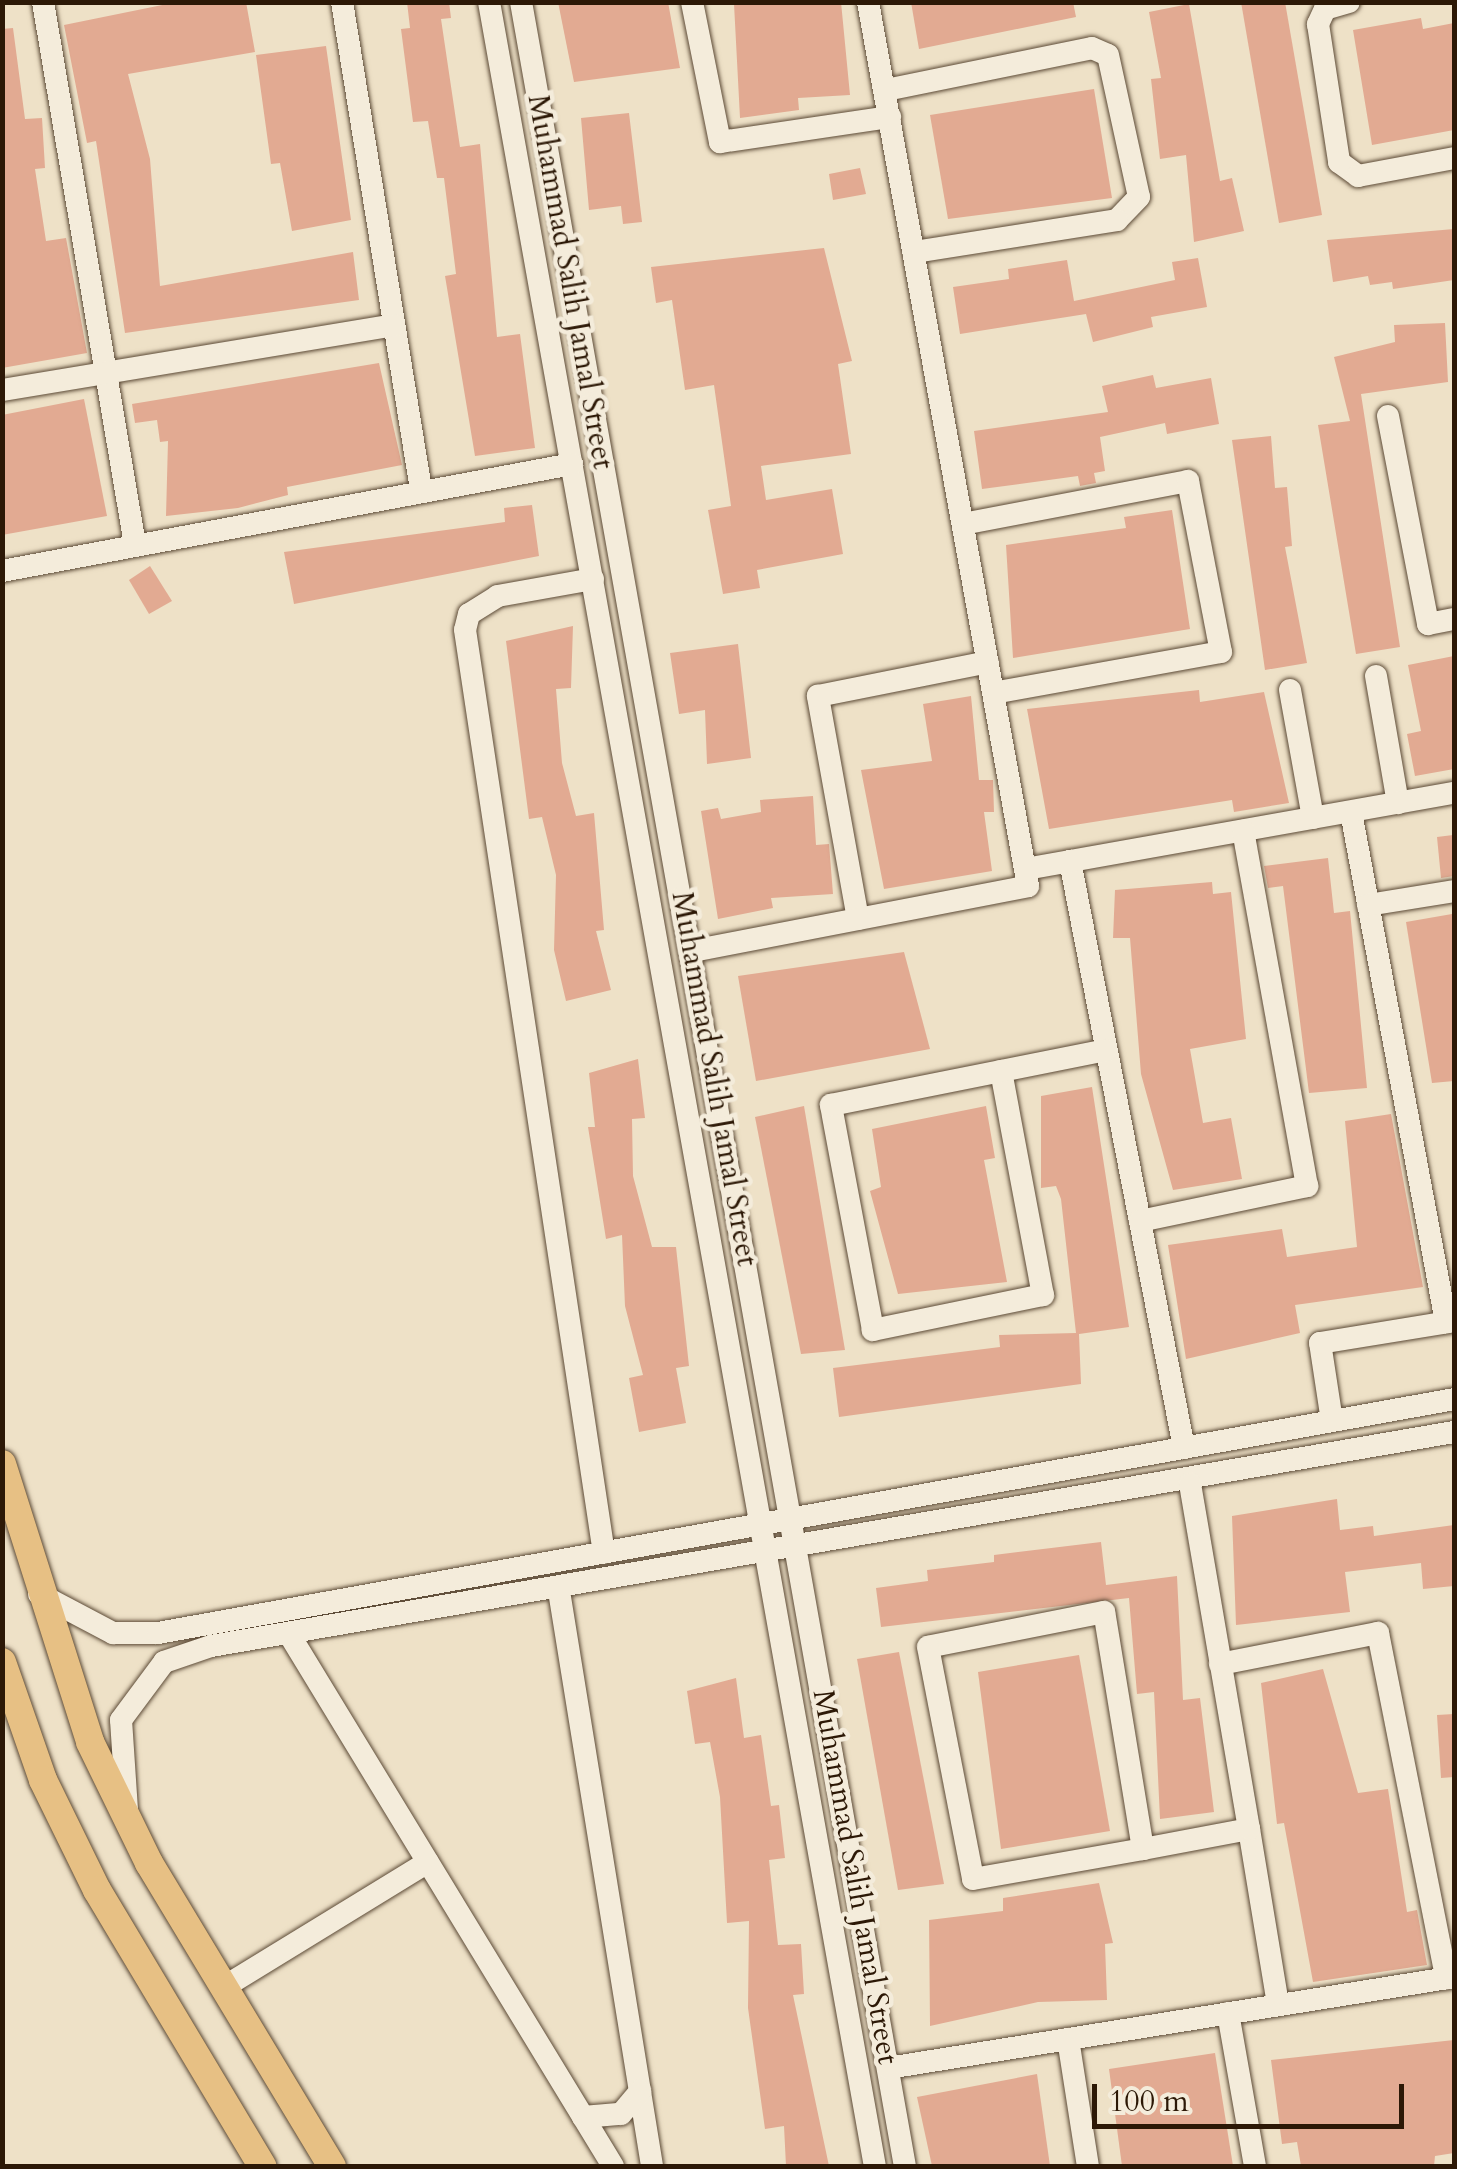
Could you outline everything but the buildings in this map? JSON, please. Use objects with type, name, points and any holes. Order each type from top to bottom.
[{"type":"main road","points":[[2,1464],[38,1592],[128,1818],[332,2166]]},
{"type":"main road","points":[[2,1662],[43,1780],[97,1890],[262,2166]]},
{"type":"street","points":[[43,2],[135,545]]},
{"type":"street","points":[[342,2],[420,491]]},
{"type":"street","name":"Muhammad Salih Jamal Street","points":[[488,2],[770,1556],[874,2166]]},
{"type":"street","name":"Muhammad Salih Jamal Street","points":[[521,2],[801,1551],[904,2166]]},
{"type":"street","points":[[692,2],[720,142],[890,117]]},
{"type":"street","points":[[692,951],[1028,886],[868,2]]},
{"type":"street","points":[[1349,2],[1325,9],[1318,24],[1339,162],[1358,176],[1454,158]]},
{"type":"street","points":[[886,90],[1092,48],[1116,69],[1139,198],[1133,210],[914,252]]},
{"type":"street","points":[[2,390],[394,325]]},
{"type":"street","points":[[1388,416],[1428,624],[1454,619]]},
{"type":"street","points":[[2,571],[572,464]]},
{"type":"street","points":[[964,524],[1188,481],[1221,652],[994,694]]},
{"type":"street","points":[[593,579],[498,596],[469,614],[465,630],[604,1553]]},
{"type":"street","points":[[858,919],[818,696],[988,662]]},
{"type":"street","points":[[1376,676],[1398,803]]},
{"type":"street","points":[[1290,690],[1313,818]]},
{"type":"street","points":[[1026,869],[1454,792]]},
{"type":"street","points":[[1332,1421],[1320,1343],[1450,1321],[1351,812]]},
{"type":"street","points":[[1140,1221],[1308,1186],[1243,831]]},
{"type":"street","points":[[1070,861],[1184,1448]]},
{"type":"street","points":[[1368,905],[1454,891]]},
{"type":"street","points":[[1001,1071],[1043,1295],[873,1330],[831,1105],[1001,1071],[1106,1050]]},
{"type":"street","points":[[38,1592],[113,1634],[158,1634],[1454,1399]]},
{"type":"street","points":[[128,1818],[120,1730],[138,1687],[164,1662],[289,1634],[1190,1484],[1454,1432]]},
{"type":"street","points":[[1190,1484],[1278,2005]]},
{"type":"street","points":[[559,1591],[652,2166]]},
{"type":"street","points":[[1144,1849],[1104,1612],[928,1647],[972,1879],[1144,1849],[1249,1830]]},
{"type":"street","points":[[888,2068],[1450,1978],[1378,1633],[1220,1664]]},
{"type":"street","points":[[289,1634],[613,2166]]},
{"type":"street","points":[[224,1987],[428,1862]]},
{"type":"street","points":[[1228,2013],[1255,2166]]},
{"type":"street","points":[[1068,2039],[1088,2166]]},
{"type":"street","points":[[583,2117],[612,2118],[640,2091]]}]
